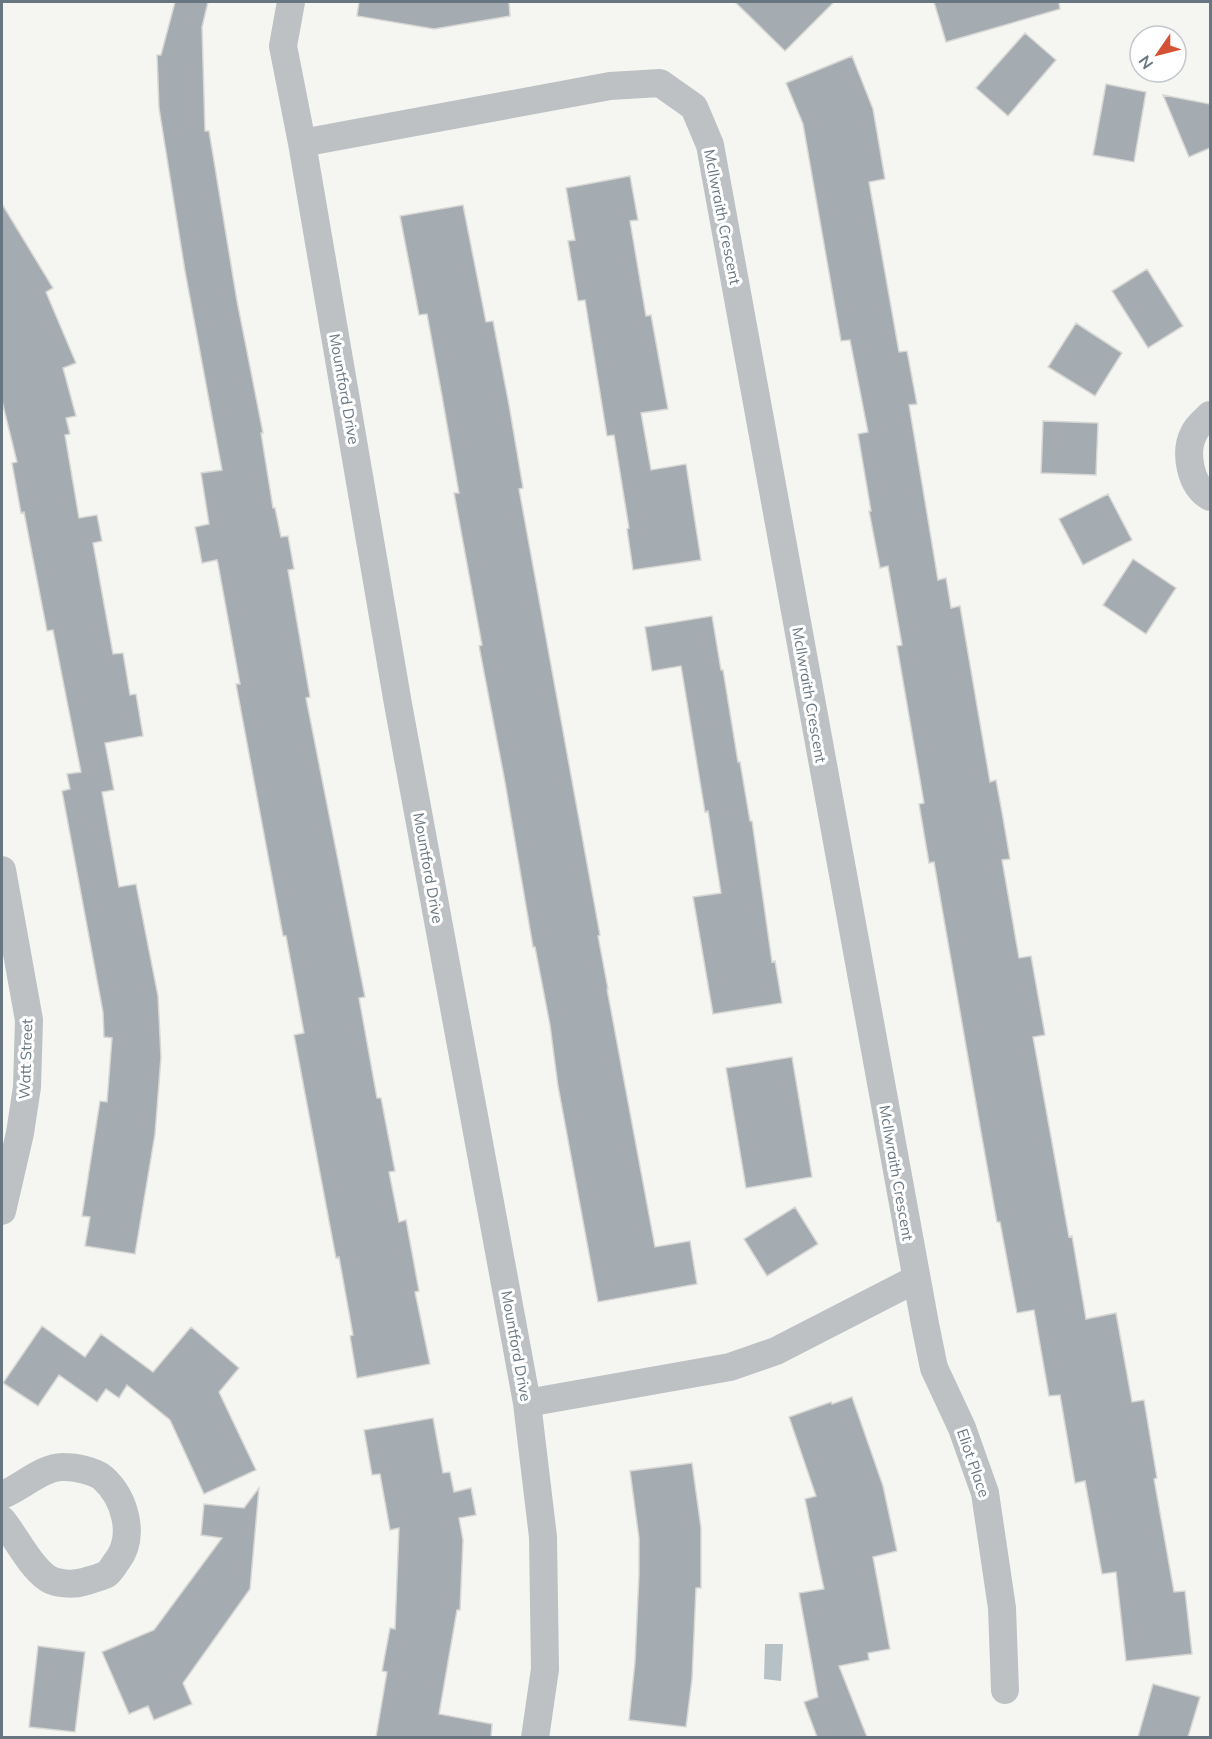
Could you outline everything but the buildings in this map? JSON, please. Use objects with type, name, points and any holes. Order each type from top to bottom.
[{"type":"street","name":"Mountford Drive","points":[[291,2],[283,46],[302,143],[398,704],[526,1403],[543,1537],[545,1669],[535,1737]]},
{"type":"street","name":"McIlwraith Crescent","points":[[302,143],[610,86],[660,84],[694,107],[710,145],[916,1279]]},
{"type":"street","points":[[1210,415],[1195,431],[1188,449],[1192,474],[1210,497]]},
{"type":"street","name":"Watt Street","points":[[2,870],[29,1020],[27,1088],[11,1131],[2,1211]]},
{"type":"street","points":[[526,1403],[730,1367],[776,1351],[916,1279]]},
{"type":"street","name":"Eliot Place","points":[[916,1279],[934,1368],[962,1428],[985,1493],[1002,1608],[1005,1690]]},
{"type":"street","points":[[2,1495],[16,1489],[36,1475],[62,1466],[83,1470],[102,1477],[115,1493],[125,1512],[128,1535],[120,1557],[107,1575],[74,1584],[48,1578],[30,1559],[2,1520]]},
{"type":"shaded area","points":[[765,1644],[783,1644],[781,1681],[764,1679]]}]
